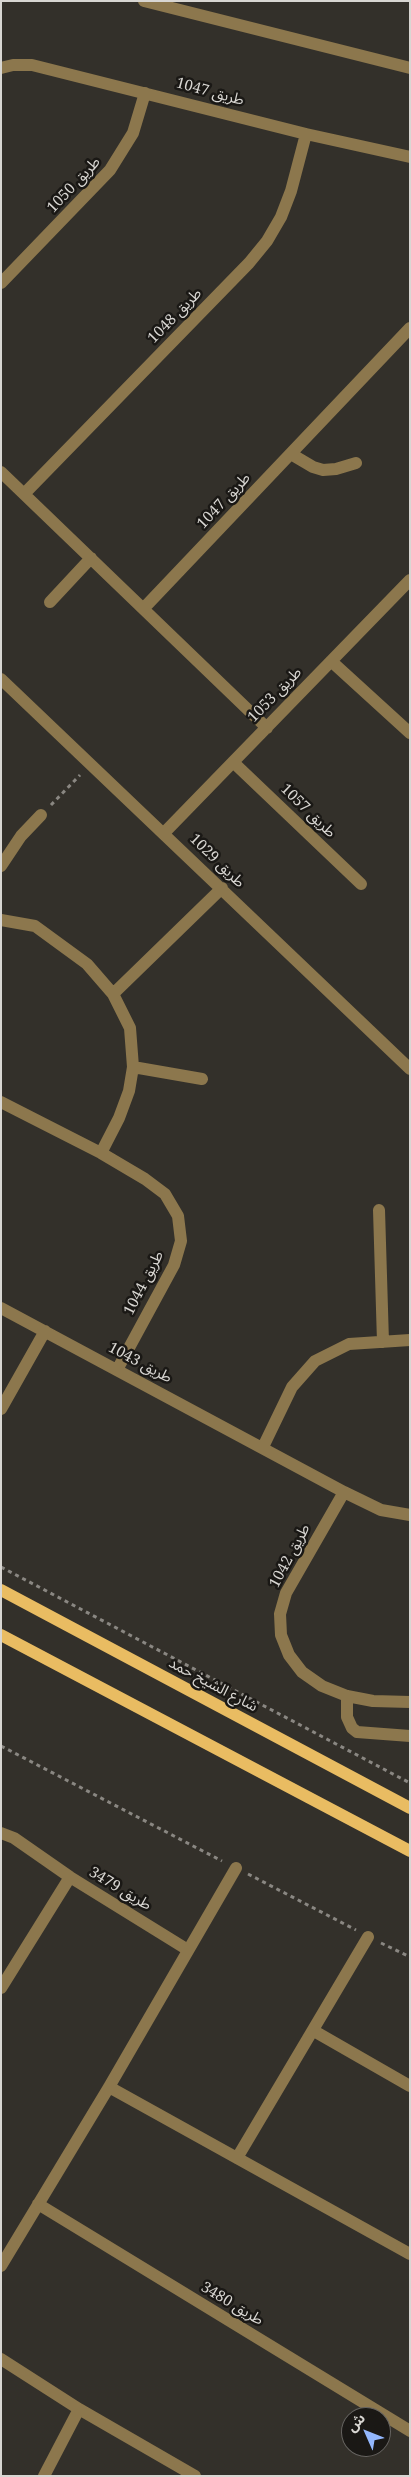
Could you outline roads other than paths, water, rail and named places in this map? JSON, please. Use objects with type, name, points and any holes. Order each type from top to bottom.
[{"type":"main road","name":"شارع الشيخ حمد","points":[[1,1590],[410,1808]]},
{"type":"main road","points":[[1,1635],[410,1851]]},
{"type":"street","points":[[144,1],[410,68]]},
{"type":"street","name":"طريق 1047","points":[[1,68],[14,65],[32,66],[410,158]]},
{"type":"street","name":"طريق 1050","points":[[1,283],[110,170],[133,133],[145,92]]},
{"type":"street","name":"طريق 1048","points":[[24,494],[249,263],[267,241],[281,217],[291,191],[306,134]]},
{"type":"street","name":"طريق 1047","points":[[144,608],[410,328]]},
{"type":"street","points":[[291,454],[312,467],[323,470],[336,469],[356,463]]},
{"type":"street","points":[[1,472],[144,608],[266,728]]},
{"type":"street","points":[[50,602],[91,558]]},
{"type":"street","name":"طريق 1053","points":[[164,833],[410,580]]},
{"type":"street","points":[[332,661],[410,733]]},
{"type":"street","name":"طريق 1029","points":[[1,679],[410,1068]]},
{"type":"street","name":"طريق 1057","points":[[233,762],[361,884]]},
{"type":"street","points":[[1,866],[21,836],[41,815]]},
{"type":"street","points":[[113,994],[179,932],[222,888]]},
{"type":"street","points":[[1,920],[35,926],[87,964],[113,994],[130,1028],[133,1067],[128,1091],[119,1118],[102,1153]]},
{"type":"street","points":[[133,1067],[202,1080]]},
{"type":"street","name":"طريق 1044","points":[[1,1102],[102,1153],[165,1194],[178,1216],[181,1241],[174,1266],[117,1370]]},
{"type":"street","points":[[378,1210],[383,1342]]},
{"type":"street","name":"طريق 1043","points":[[1,1308],[344,1492],[382,1510],[410,1515]]},
{"type":"street","points":[[1,1409],[45,1331]]},
{"type":"street","points":[[263,1447],[292,1386],[315,1361],[349,1344],[410,1340]]},
{"type":"street","name":"طريق 1042","points":[[344,1492],[286,1593],[280,1614],[281,1635],[289,1655],[302,1672],[322,1686],[347,1696],[373,1701],[410,1702]]},
{"type":"street","points":[[347,1696],[347,1717],[352,1728],[357,1732],[410,1736]]},
{"type":"street","points":[[1,1832],[14,1838],[70,1877]]},
{"type":"street","points":[[1,2266],[109,2087],[236,1868]]},
{"type":"street","name":"طريق 3479","points":[[1,1988],[70,1877],[188,1950]]},
{"type":"street","points":[[237,2158],[368,1936]]},
{"type":"street","points":[[314,2030],[410,2086]]},
{"type":"street","points":[[109,2087],[410,2254]]},
{"type":"street","name":"طريق 3480","points":[[38,2204],[410,2431]]},
{"type":"street","points":[[1,2359],[79,2409],[195,2476]]},
{"type":"street","points":[[44,2476],[79,2409]]}]
